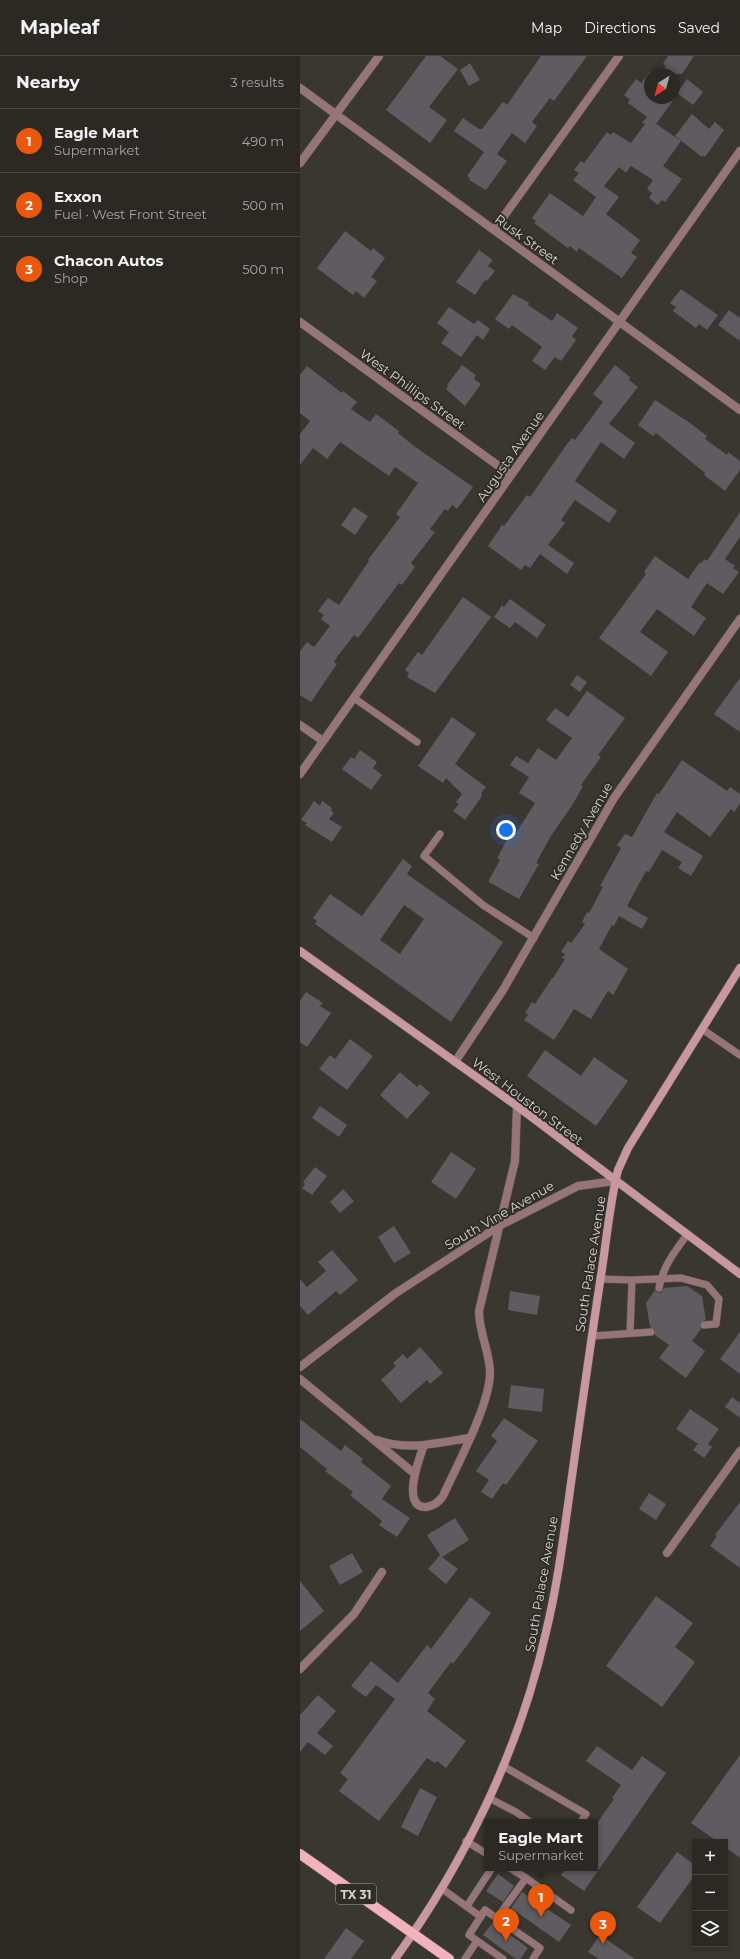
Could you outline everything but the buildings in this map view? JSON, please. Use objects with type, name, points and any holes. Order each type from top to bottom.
[{"type":"main road","name":"West Houston Street","points":[[300,951],[517,1106],[740,1274]]},
{"type":"main road","points":[[615,1181],[618,1170],[628,1148],[740,968]]},
{"type":"main road","name":"South Palace Avenue","points":[[395,1959],[413,1934],[441,1888],[489,1798],[503,1766],[533,1684],[550,1616],[558,1574],[615,1181]]},
{"type":"main road","name":"TX 31","points":[[300,1854],[449,1959]]},
{"type":"street","points":[[300,163],[379,56]]},
{"type":"street","points":[[494,230],[619,56]]},
{"type":"street","name":"Rusk Street","points":[[300,88],[740,410]]},
{"type":"street","name":"Augusta Avenue","points":[[300,774],[618,321],[740,151]]},
{"type":"street","name":"West Phillips Street","points":[[300,322],[511,475]]},
{"type":"street","name":"Kennedy Avenue","points":[[455,1062],[503,990],[534,938],[590,836],[614,798],[740,619]]},
{"type":"street","points":[[300,725],[323,741]]},
{"type":"street","points":[[424,1445],[415,1474],[413,1497],[419,1505],[424,1507],[436,1504],[443,1496],[488,1392],[490,1372],[489,1360],[479,1323],[479,1311],[515,1161],[517,1106]]},
{"type":"street","name":"South Vine Avenue","points":[[300,1367],[396,1293],[499,1226],[578,1186],[615,1181]]},
{"type":"street","points":[[300,1379],[415,1474]]},
{"type":"street","points":[[370,1437],[396,1445],[424,1445],[469,1438]]},
{"type":"street","points":[[667,1553],[740,1451]]},
{"type":"street","points":[[300,1670],[354,1614],[382,1572]]},
{"type":"lane","points":[[354,698],[417,742]]},
{"type":"lane","points":[[440,834],[424,856],[483,905],[534,938]]},
{"type":"lane","points":[[702,1029],[740,1055]]},
{"type":"lane","points":[[659,1288],[660,1279],[671,1257],[687,1235]]},
{"type":"lane","points":[[600,1279],[632,1280],[681,1278],[707,1285],[719,1299],[716,1324],[704,1325]]},
{"type":"lane","points":[[681,1278],[682,1286]]},
{"type":"lane","points":[[630,1333],[632,1280]]},
{"type":"lane","points":[[592,1336],[651,1332]]},
{"type":"lane","points":[[503,1766],[586,1814],[583,1819]]},
{"type":"lane","points":[[489,1798],[516,1812],[526,1819]]},
{"type":"lane","points":[[466,1841],[484,1852]]},
{"type":"lane","points":[[467,1906],[490,1871]]},
{"type":"lane","points":[[515,1871],[571,1910]]},
{"type":"lane","points":[[497,1918],[526,1878]]},
{"type":"lane","points":[[441,1888],[481,1917]]},
{"type":"lane","points":[[505,1957],[491,1945],[477,1940],[469,1935],[485,1910],[497,1918],[504,1926],[520,1938],[540,1948],[533,1959]]},
{"type":"lane","points":[[465,1959],[477,1940]]},
{"type":"place","name":"Eagle Mart","points":[[541,1917]]},
{"type":"place","name":"Exxon","points":[[506,1941]]},
{"type":"place","name":"Chacon Autos","points":[[603,1944]]}]
